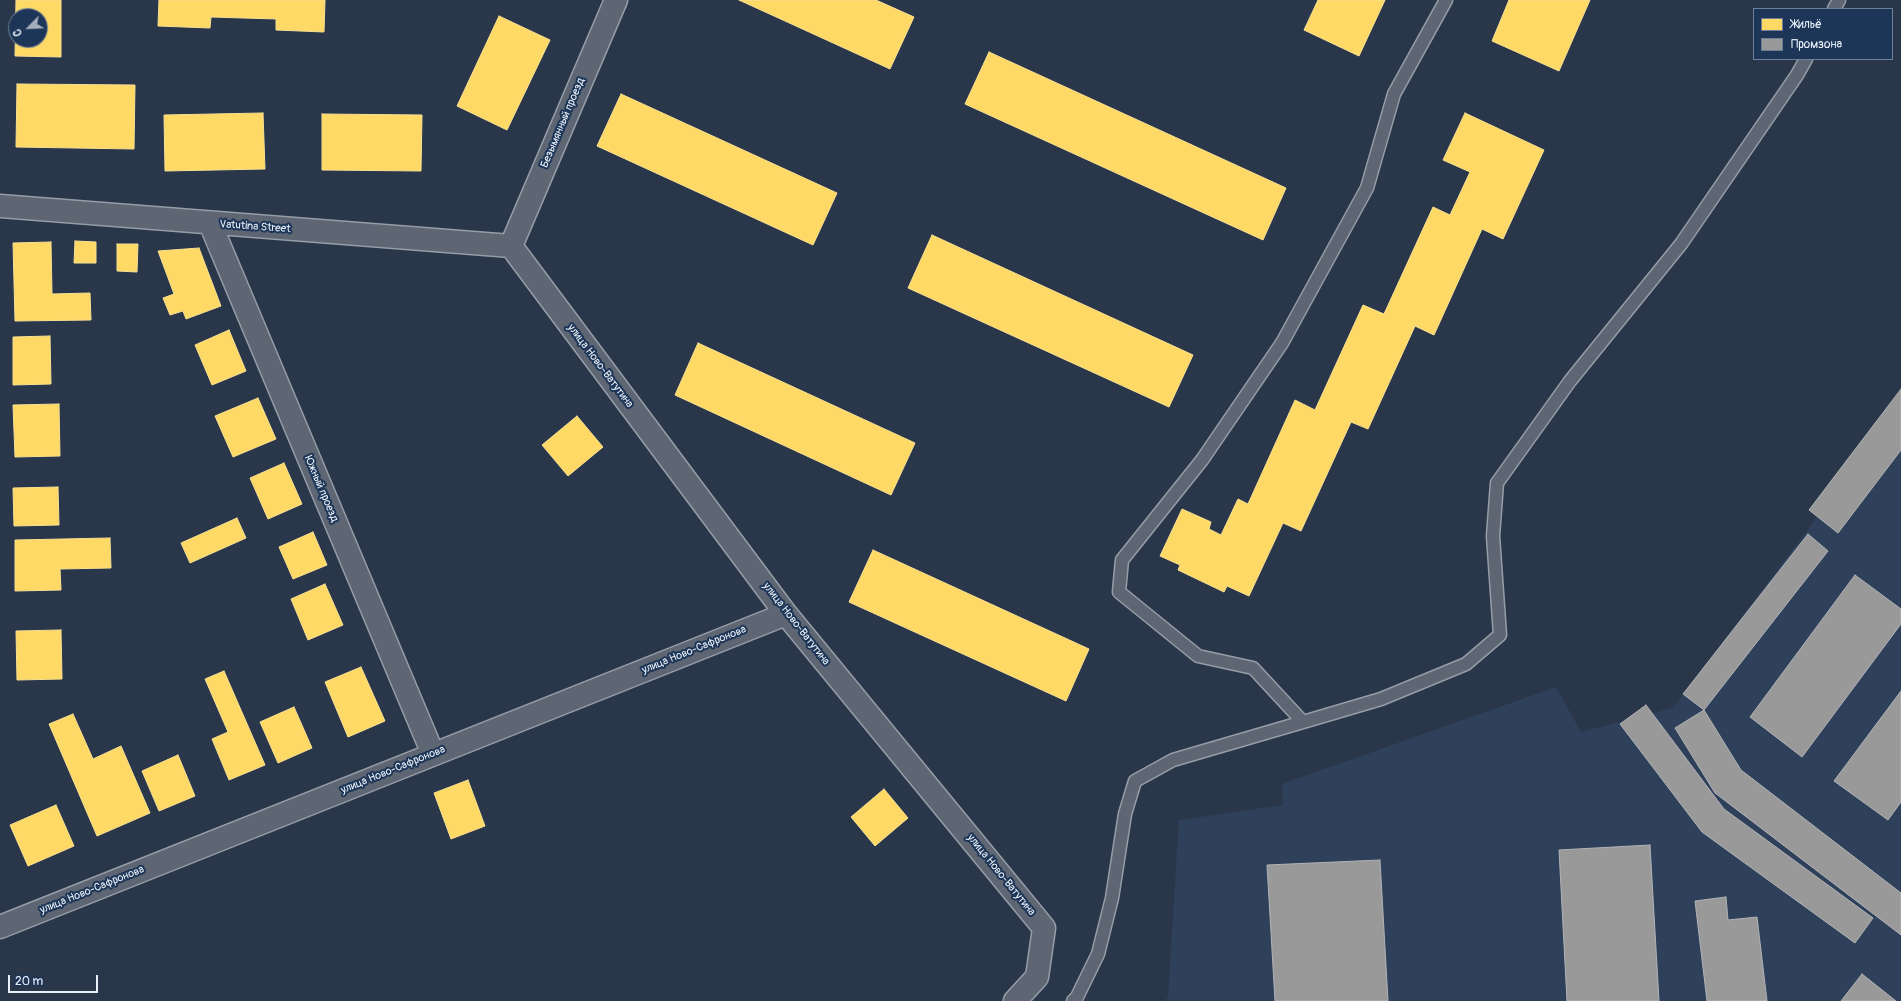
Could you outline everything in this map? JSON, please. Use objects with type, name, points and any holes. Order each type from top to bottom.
[{"type":"street","name":"Безымянный проезд","points":[[510,246],[616,0]]},
{"type":"street","name":"Vatutina Street","points":[[0,206],[510,246]]},
{"type":"street","name":"Южный проезд","points":[[210,223],[433,754]]},
{"type":"street","name":"улица Ново-Ватутина","points":[[510,246],[786,614],[1044,928],[1037,976],[1015,1001]]},
{"type":"street","name":"улица Ново-Сафронова","points":[[0,927],[786,614]]},
{"type":"lane","points":[[1303,722],[1253,668],[1198,656],[1119,592],[1122,560],[1202,460],[1282,343],[1367,188],[1394,94],[1446,0]]},
{"type":"lane","points":[[1074,1001],[1098,954],[1112,898],[1125,814],[1135,781],[1173,760],[1381,699],[1466,664],[1500,635],[1493,536],[1497,483],[1570,381],[1681,244],[1797,75],[1805,60]]},
{"type":"shaded area","points":[[1901,406],[1901,1001],[1165,1001],[1168,997],[1179,820],[1283,805],[1282,784],[1556,687],[1581,732],[1673,708]]},
{"type":"building: Жильё","points":[[16,0],[61,0],[61,57],[15,56],[15,48],[48,48],[48,8],[16,8]]},
{"type":"building: Жильё","points":[[159,0],[325,0],[324,32],[276,30],[276,19],[211,17],[210,28],[158,26]]},
{"type":"building: Жильё","points":[[739,0],[876,0],[914,17],[890,69]]},
{"type":"building: Жильё","points":[[1318,0],[1385,0],[1359,56],[1304,30]]},
{"type":"building: Жильё","points":[[1509,0],[1590,0],[1559,71],[1492,41]]},
{"type":"building: Жильё","points":[[499,16],[550,40],[507,130],[457,106]]},
{"type":"building: Жильё","points":[[989,52],[1286,188],[1263,240],[965,104]]},
{"type":"building: Жильё","points":[[17,84],[135,85],[134,149],[16,147]]},
{"type":"building: Жильё","points":[[621,94],[837,193],[813,245],[597,146]]},
{"type":"building: Жильё","points":[[263,113],[265,169],[165,171],[164,115]]},
{"type":"building: Жильё","points":[[1465,113],[1544,150],[1503,239],[1482,229],[1434,335],[1415,326],[1368,429],[1351,422],[1301,531],[1283,523],[1249,596],[1227,586],[1224,592],[1178,570],[1180,565],[1160,556],[1182,509],[1211,522],[1209,529],[1221,535],[1238,499],[1248,504],[1295,400],[1315,410],[1363,305],[1384,314],[1433,207],[1450,215],[1470,172],[1443,160]]},
{"type":"building: Жильё","points":[[322,114],[422,115],[421,171],[322,170]]},
{"type":"building: Жильё","points":[[932,235],[1193,355],[1169,407],[908,288]]},
{"type":"building: Жильё","points":[[75,241],[96,242],[96,263],[74,263]]},
{"type":"building: Жильё","points":[[51,242],[52,294],[90,293],[91,320],[15,321],[13,243]]},
{"type":"building: Жильё","points":[[117,244],[138,244],[137,272],[117,271]]},
{"type":"building: Жильё","points":[[199,248],[221,306],[186,319],[183,311],[170,315],[163,298],[174,294],[158,251]]},
{"type":"building: Жильё","points":[[229,330],[246,371],[212,385],[195,345]]},
{"type":"building: Жильё","points":[[50,336],[51,384],[13,385],[13,337]]},
{"type":"building: Жильё","points":[[698,343],[915,443],[891,495],[675,395]]},
{"type":"building: Жильё","points":[[258,398],[276,439],[233,457],[215,416]]},
{"type":"building: Жильё","points":[[59,404],[60,456],[15,457],[13,405]]},
{"type":"building: Жильё","points":[[577,416],[603,447],[568,476],[542,445]]},
{"type":"building: Жильё","points":[[284,463],[302,504],[268,519],[250,478]]},
{"type":"building: Жильё","points":[[58,487],[59,525],[14,526],[13,488]]},
{"type":"building: Жильё","points":[[237,518],[246,538],[190,563],[181,543]]},
{"type":"building: Жильё","points":[[313,532],[327,565],[293,579],[279,547]]},
{"type":"building: Жильё","points":[[110,538],[111,568],[60,569],[61,590],[15,591],[15,540]]},
{"type":"building: Жильё","points":[[873,550],[1089,649],[1066,701],[849,602]]},
{"type":"building: Жильё","points":[[325,584],[343,625],[308,640],[291,599]]},
{"type":"building: Жильё","points":[[61,630],[62,679],[17,680],[16,631]]},
{"type":"building: Жильё","points":[[361,667],[385,721],[348,737],[325,682]]},
{"type":"building: Жильё","points":[[224,671],[265,765],[229,780],[212,739],[228,732],[205,679]]},
{"type":"building: Жильё","points":[[294,707],[312,748],[278,763],[260,722]]},
{"type":"building: Жильё","points":[[73,714],[93,759],[121,746],[150,813],[97,836],[49,724]]},
{"type":"building: Жильё","points":[[178,755],[195,796],[159,811],[142,771]]},
{"type":"building: Жильё","points":[[468,780],[485,826],[451,839],[434,793]]},
{"type":"building: Жильё","points":[[884,789],[908,818],[875,846],[851,817]]},
{"type":"building: Жильё","points":[[56,805],[74,846],[28,866],[10,825]]},
{"type":"building: Промзона","points":[[1901,389],[1901,450],[1838,533],[1809,510]]},
{"type":"building: Промзона","points":[[1808,534],[1828,551],[1704,710],[1683,694]]},
{"type":"building: Промзона","points":[[1855,575],[1901,609],[1901,624],[1802,757],[1750,717]]},
{"type":"building: Промзона","points":[[1901,691],[1901,802],[1888,820],[1834,781]]},
{"type":"building: Промзона","points":[[1646,705],[1724,809],[1873,918],[1855,943],[1702,832],[1620,724]]},
{"type":"building: Промзона","points":[[1704,710],[1741,770],[1901,893],[1901,935],[1715,793],[1675,728]]},
{"type":"building: Промзона","points":[[1650,845],[1659,1001],[1567,1001],[1559,850]]},
{"type":"building: Промзона","points":[[1380,860],[1388,1001],[1275,1001],[1267,865]]},
{"type":"building: Промзона","points":[[1726,897],[1728,920],[1757,917],[1767,1001],[1707,1001],[1695,901]]},
{"type":"building: Промзона","points":[[1862,974],[1896,1001],[1841,1001]]}]
